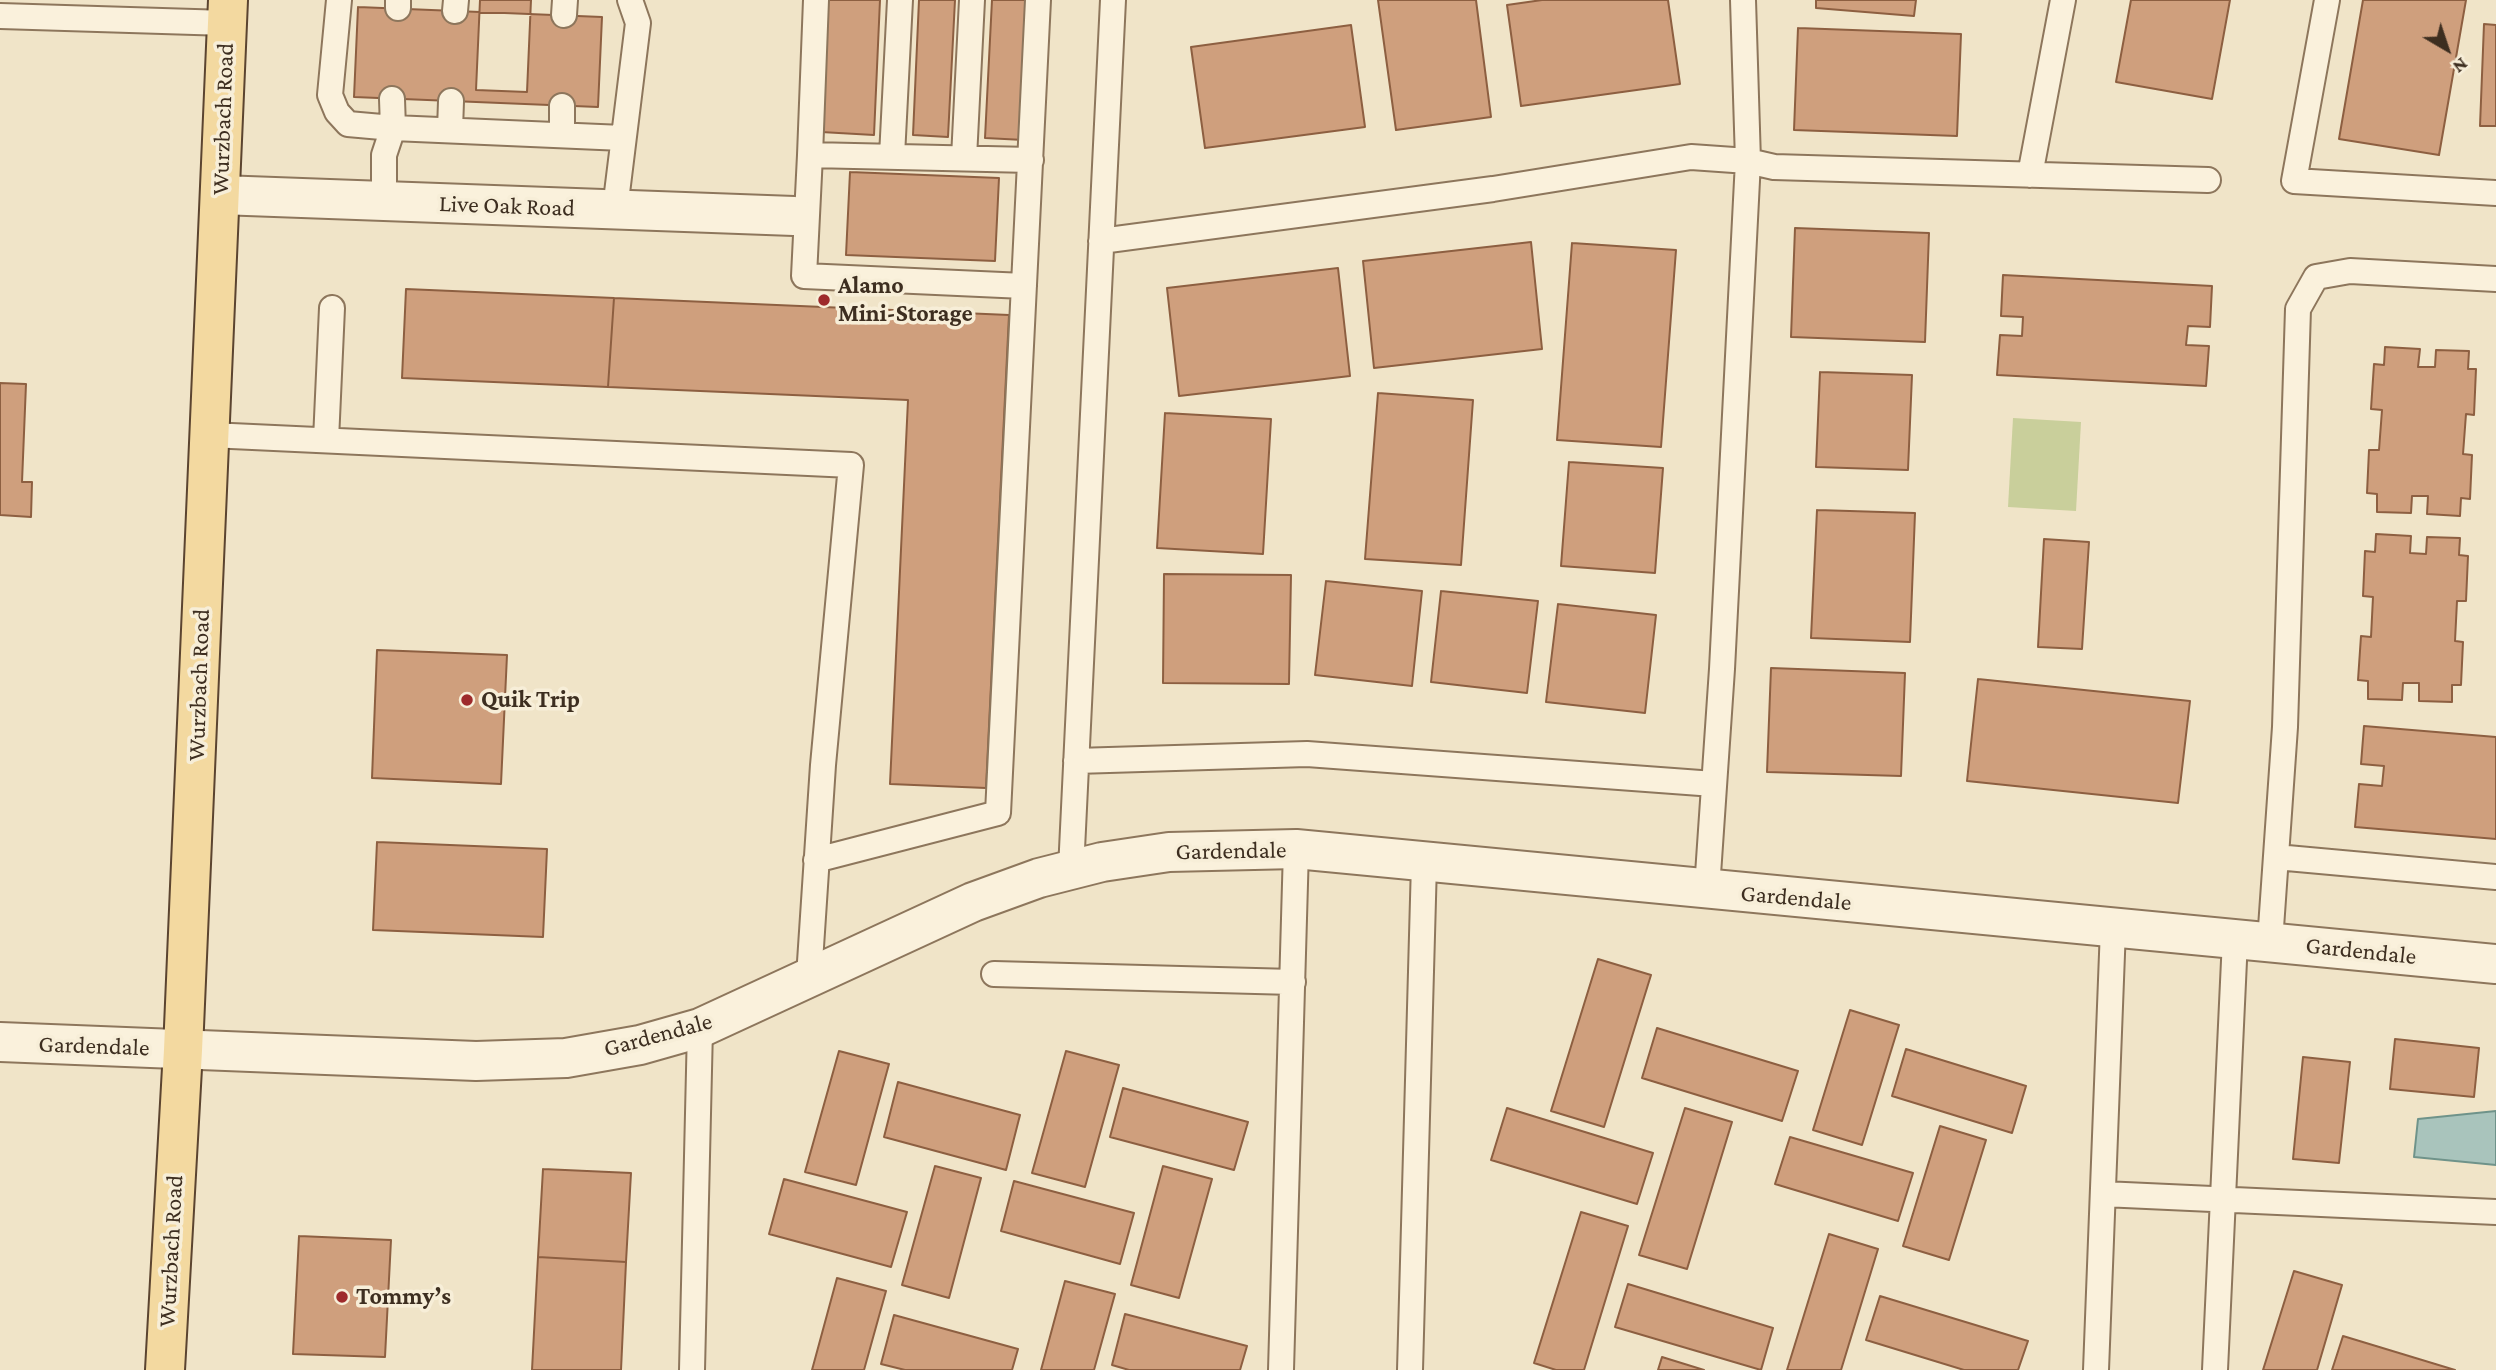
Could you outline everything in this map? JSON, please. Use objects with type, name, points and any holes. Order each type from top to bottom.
[{"type":"main road","name":"Wurzbach Road","points":[[165,1370],[183,1050],[228,11]]},
{"type":"street","name":"Live Oak Road","points":[[220,195],[801,216]]},
{"type":"street","name":"Gardendale","points":[[0,1042],[463,1061],[566,1058],[640,1045],[700,1028],[973,902],[1039,878],[1102,862],[1169,852],[1296,849],[2496,964]]},
{"type":"lane","points":[[339,0],[330,95],[337,112],[348,124],[623,138]]},
{"type":"lane","points":[[615,209],[638,23],[630,0]]},
{"type":"lane","points":[[816,0],[810,155],[801,216],[804,276],[1024,286]]},
{"type":"lane","points":[[892,156],[900,0]]},
{"type":"lane","points":[[964,158],[972,0]]},
{"type":"lane","points":[[816,860],[998,813],[1038,0]]},
{"type":"lane","points":[[1071,870],[1113,0]]},
{"type":"lane","points":[[1707,889],[1722,669],[1748,161],[1743,0]]},
{"type":"lane","points":[[2030,175],[2063,0]]},
{"type":"lane","points":[[2327,0],[2294,181],[2496,193]]},
{"type":"lane","points":[[0,16],[228,11]]},
{"type":"lane","points":[[384,201],[384,155],[393,128],[392,99]]},
{"type":"lane","points":[[450,130],[451,101]]},
{"type":"lane","points":[[562,106],[562,135]]},
{"type":"lane","points":[[810,155],[1031,160]]},
{"type":"lane","points":[[1101,241],[1479,191],[1691,158],[1748,161],[1774,167],[2208,180]]},
{"type":"lane","points":[[2215,1370],[2223,1200],[2253,941],[2276,857],[2286,727],[2298,309],[2316,277],[2350,271],[2496,279]]},
{"type":"lane","points":[[326,440],[332,308]]},
{"type":"lane","points":[[210,435],[850,465],[816,860],[809,977]]},
{"type":"lane","points":[[1076,761],[1307,754],[1714,785]]},
{"type":"lane","points":[[1281,1370],[1296,849]]},
{"type":"lane","points":[[2276,857],[2496,877]]},
{"type":"lane","points":[[1410,1370],[1424,863]]},
{"type":"lane","points":[[2096,1370],[2113,928]]},
{"type":"lane","points":[[994,974],[1293,982]]},
{"type":"lane","points":[[692,1370],[700,1028]]},
{"type":"lane","points":[[2103,1194],[2496,1212]]},
{"type":"green space","points":[[2013,418],[2081,422],[2076,511],[2008,507]]},
{"type":"water","points":[[2496,1111],[2496,1165],[2414,1157],[2418,1119]]},
{"type":"building","points":[[480,0],[531,0],[527,92],[476,90]]},
{"type":"building","points":[[827,0],[880,0],[874,135],[821,132]]},
{"type":"building","points":[[919,0],[955,0],[948,137],[913,135]]},
{"type":"building","points":[[992,0],[1030,0],[1024,140],[985,138]]},
{"type":"building","points":[[1378,0],[1476,0],[1491,117],[1396,130]]},
{"type":"building","points":[[1542,0],[1668,0],[1680,84],[1521,106],[1507,5]]},
{"type":"building","points":[[1816,0],[1916,0],[1914,16],[1816,8]]},
{"type":"building","points":[[2131,0],[2230,0],[2212,99],[2116,82]]},
{"type":"building","points":[[2363,0],[2466,0],[2439,155],[2339,139]]},
{"type":"building","points":[[358,7],[602,17],[598,107],[354,97]]},
{"type":"building","points":[[2484,24],[2496,25],[2496,126],[2480,126]]},
{"type":"building","points":[[1351,25],[1365,127],[1205,148],[1191,47]]},
{"type":"building","points":[[1798,28],[1961,34],[1957,136],[1794,130]]},
{"type":"building","points":[[850,172],[999,178],[995,261],[846,255]]},
{"type":"building","points":[[1795,228],[1929,233],[1925,342],[1791,337]]},
{"type":"building","points":[[1531,242],[1542,349],[1374,368],[1363,261]]},
{"type":"building","points":[[1572,243],[1676,250],[1661,447],[1557,440]]},
{"type":"building","points":[[1338,268],[1350,376],[1179,396],[1167,288]]},
{"type":"building","points":[[2003,275],[2212,286],[2210,327],[2188,326],[2186,345],[2209,346],[2206,386],[1997,375],[2000,335],[2022,336],[2023,317],[2001,316]]},
{"type":"building","points":[[406,289],[614,298],[608,387],[402,378]]},
{"type":"building","points":[[614,298],[1009,315],[986,788],[890,784],[908,400],[608,387]]},
{"type":"building","points":[[2385,347],[2420,349],[2418,367],[2435,367],[2436,350],[2469,351],[2468,369],[2476,369],[2474,415],[2466,414],[2463,454],[2472,455],[2470,499],[2461,498],[2460,516],[2427,514],[2428,496],[2412,496],[2411,513],[2377,512],[2377,494],[2367,493],[2369,450],[2379,450],[2382,410],[2371,409],[2374,364],[2384,365]]},
{"type":"building","points":[[1820,372],[1912,375],[1908,470],[1816,467]]},
{"type":"building","points":[[0,383],[26,384],[22,482],[32,482],[31,517],[0,515]]},
{"type":"building","points":[[1378,393],[1473,400],[1461,565],[1365,559]]},
{"type":"building","points":[[1165,413],[1271,419],[1263,554],[1157,548]]},
{"type":"building","points":[[1569,462],[1663,468],[1655,573],[1561,566]]},
{"type":"building","points":[[1817,510],[1915,513],[1910,642],[1811,638]]},
{"type":"building","points":[[2376,534],[2411,536],[2410,553],[2426,554],[2427,537],[2460,538],[2459,555],[2468,556],[2466,601],[2457,601],[2455,641],[2463,642],[2461,685],[2452,685],[2452,702],[2419,701],[2419,683],[2403,683],[2402,700],[2368,699],[2368,681],[2358,680],[2361,636],[2371,637],[2373,597],[2363,596],[2365,551],[2375,552]]},
{"type":"building","points":[[2044,539],[2089,542],[2082,649],[2038,647]]},
{"type":"building","points":[[1164,574],[1291,575],[1289,684],[1163,683]]},
{"type":"building","points":[[1326,581],[1422,591],[1412,686],[1315,675]]},
{"type":"building","points":[[1441,591],[1538,601],[1527,693],[1431,682]]},
{"type":"building","points":[[1558,604],[1656,615],[1645,713],[1546,702]]},
{"type":"building","points":[[377,650],[507,655],[501,784],[372,778]]},
{"type":"building","points":[[1771,668],[1905,673],[1901,776],[1767,772]]},
{"type":"building","points":[[1978,679],[2190,701],[2178,803],[1967,781]]},
{"type":"building","points":[[2364,726],[2496,737],[2496,839],[2355,827],[2359,784],[2382,786],[2384,766],[2361,764]]},
{"type":"building","points":[[377,842],[547,849],[543,937],[373,930]]},
{"type":"building","points":[[1598,959],[1651,975],[1604,1127],[1551,1111]]},
{"type":"building","points":[[1850,1010],[1899,1025],[1862,1145],[1813,1130]]},
{"type":"building","points":[[1657,1028],[1798,1071],[1782,1121],[1642,1078]]},
{"type":"building","points":[[2395,1039],[2479,1048],[2474,1097],[2390,1089]]},
{"type":"building","points":[[1906,1049],[2026,1086],[2012,1133],[1892,1096]]},
{"type":"building","points":[[839,1051],[889,1064],[856,1185],[805,1172]]},
{"type":"building","points":[[1066,1051],[1119,1065],[1085,1187],[1032,1173]]},
{"type":"building","points":[[2303,1057],[2350,1062],[2339,1163],[2293,1159]]},
{"type":"building","points":[[898,1082],[1020,1115],[1006,1170],[884,1137]]},
{"type":"building","points":[[1123,1088],[1248,1122],[1234,1170],[1110,1137]]},
{"type":"building","points":[[1507,1108],[1653,1153],[1637,1204],[1491,1160]]},
{"type":"building","points":[[1685,1108],[1732,1122],[1687,1269],[1639,1255]]},
{"type":"building","points":[[1940,1126],[1986,1140],[1949,1260],[1903,1246]]},
{"type":"building","points":[[1790,1137],[1913,1173],[1898,1221],[1775,1184]]},
{"type":"building","points":[[935,1166],[981,1178],[949,1298],[902,1285]]},
{"type":"building","points":[[1163,1166],[1212,1179],[1179,1298],[1131,1285]]},
{"type":"building","points":[[543,1169],[631,1173],[626,1262],[538,1257]]},
{"type":"building","points":[[784,1179],[907,1212],[891,1267],[769,1234]]},
{"type":"building","points":[[1014,1181],[1134,1213],[1120,1264],[1001,1231]]},
{"type":"building","points":[[1581,1212],[1628,1226],[1584,1370],[1556,1370],[1534,1363]]},
{"type":"building","points":[[1829,1234],[1878,1249],[1841,1370],[1787,1370]]},
{"type":"building","name":"Tommy’s","points":[[299,1236],[391,1240],[385,1357],[293,1354]]},
{"type":"building","points":[[538,1257],[626,1262],[621,1370],[532,1370]]},
{"type":"building","points":[[2294,1271],[2342,1285],[2317,1370],[2263,1370]]},
{"type":"building","points":[[837,1278],[886,1291],[864,1370],[812,1370]]},
{"type":"building","points":[[1065,1281],[1115,1294],[1094,1370],[1041,1370]]},
{"type":"building","points":[[1628,1284],[1773,1328],[1761,1370],[1615,1327]]},
{"type":"building","points":[[1880,1296],[2028,1341],[2018,1370],[1964,1370],[1866,1340]]},
{"type":"building","points":[[1125,1314],[1247,1346],[1240,1370],[1129,1370],[1112,1365]]},
{"type":"building","points":[[894,1315],[1018,1349],[1012,1370],[905,1370],[881,1364]]},
{"type":"building","points":[[2343,1336],[2455,1370],[2332,1370]]},
{"type":"building","points":[[1662,1357],[1704,1370],[1658,1370]]},
{"type":"place","name":"Alamo Mini-Storage","points":[[824,300]]},
{"type":"place","name":"Quik Trip","points":[[467,700]]},
{"type":"place","name":"Tommy’s","points":[[342,1297]]}]
